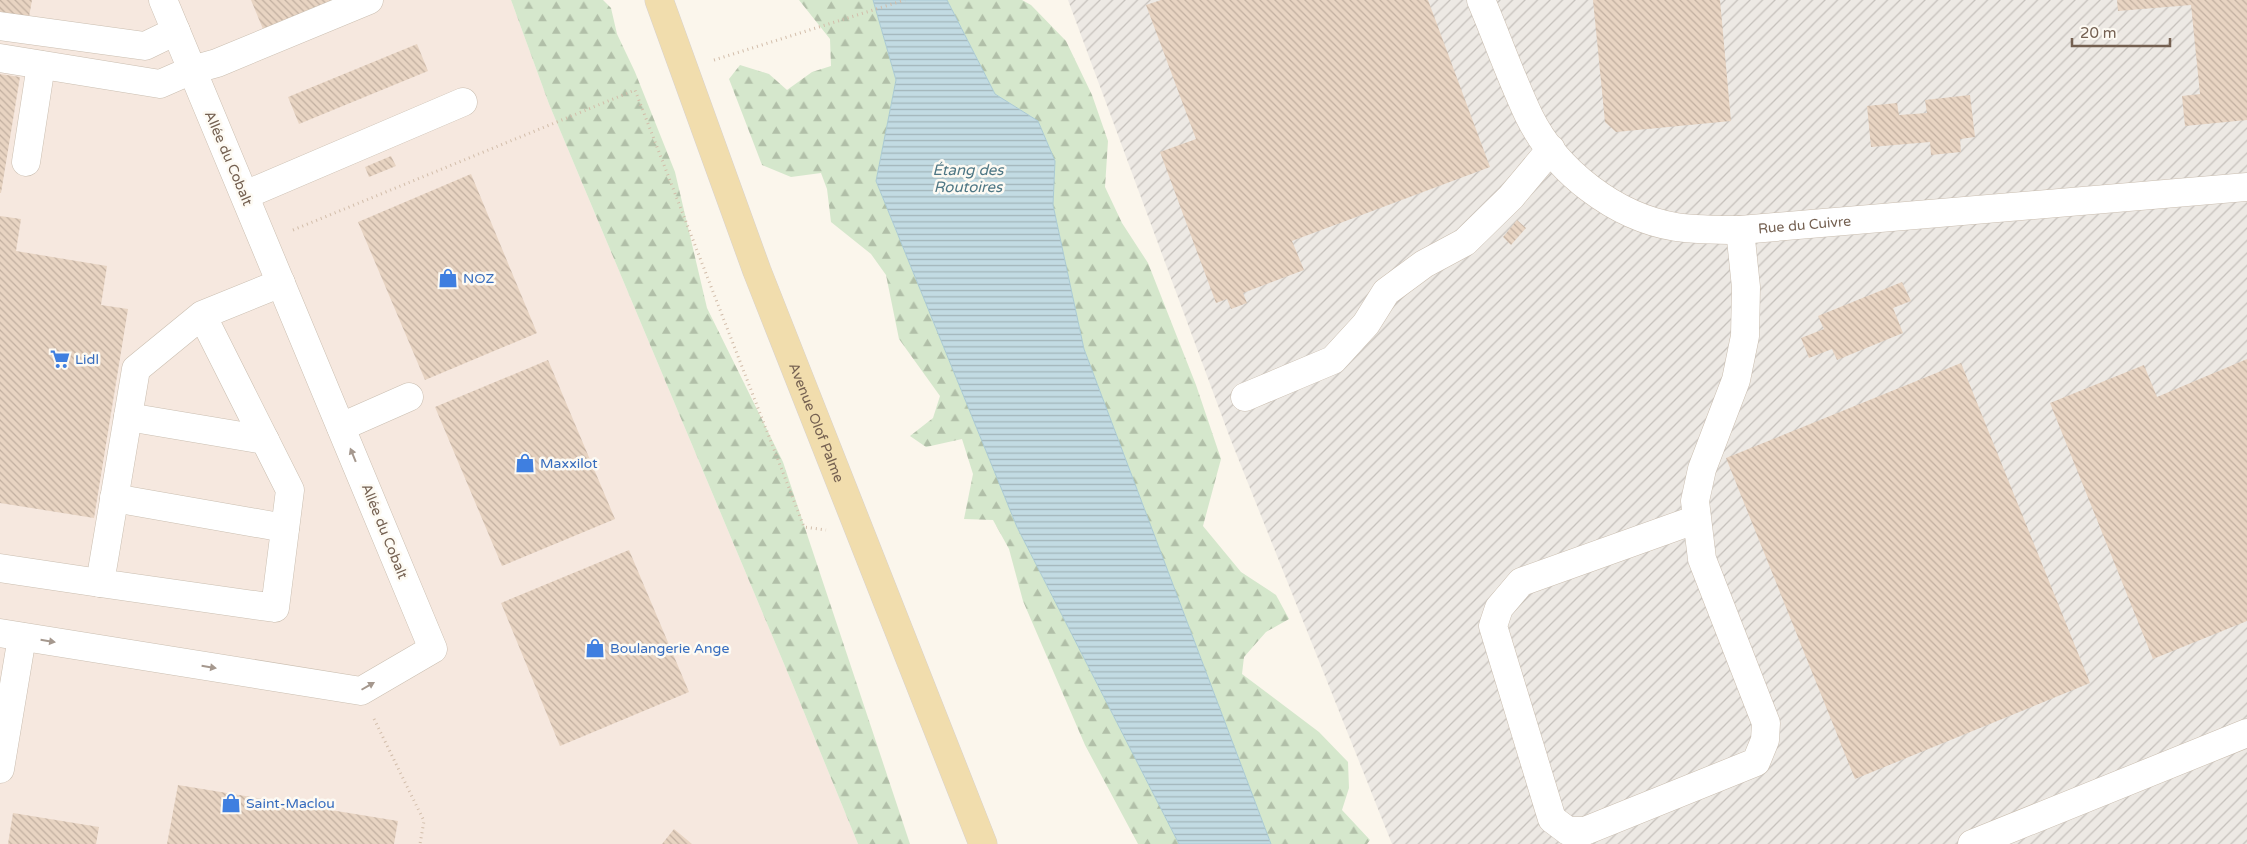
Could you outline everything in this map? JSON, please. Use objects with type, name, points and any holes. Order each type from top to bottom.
[{"type":"main road","name":"Avenue Olof Palme","points":[[659,0],[757,271],[983,844]]},
{"type":"street","name":"Allée du Cobalt","points":[[163,0],[433,648],[361,691]]},
{"type":"street","points":[[0,58],[160,84],[192,70],[217,63],[369,0]]},
{"type":"street","name":"Rue du Cuivre","points":[[1481,0],[1530,117],[1558,159],[1590,189],[1624,210],[1649,220],[1674,226],[1705,230],[1740,230],[2247,187]]},
{"type":"street","points":[[0,26],[145,46],[176,32]]},
{"type":"street","points":[[26,162],[41,65]]},
{"type":"street","points":[[244,195],[463,102]]},
{"type":"street","points":[[1245,397],[1333,360],[1366,324],[1386,292],[1424,264],[1465,242],[1511,197],[1551,149]]},
{"type":"street","points":[[1697,518],[1521,582],[1499,608],[1492,626],[1552,819],[1568,831],[1585,831],[1756,762],[1765,740],[1766,723],[1702,559],[1695,501],[1702,469],[1736,380],[1745,336],[1746,287],[1740,230]]},
{"type":"street","points":[[100,583],[136,369],[202,315],[281,283]]},
{"type":"street","points":[[0,568],[274,608],[290,490],[202,315]]},
{"type":"street","points":[[341,427],[409,397]]},
{"type":"street","points":[[128,416],[265,440]]},
{"type":"street","points":[[114,498],[285,528]]},
{"type":"street","points":[[0,769],[11,635],[361,691]]},
{"type":"street","points":[[1972,844],[2247,733]]},
{"type":"path","points":[[714,60],[905,0]]},
{"type":"path","points":[[264,242],[635,90],[804,527],[832,531]]},
{"type":"path","points":[[361,691],[424,821],[420,844]]},
{"type":"shaded area","points":[[0,0],[511,0],[549,104],[858,844],[0,844]]},
{"type":"shaded area","points":[[1068,0],[2247,0],[2247,844],[1392,844],[1230,438]]},
{"type":"green space","points":[[511,0],[603,0],[611,8],[617,34],[635,72],[675,172],[707,308],[783,462],[910,844],[858,844],[549,104]]},
{"type":"green space","points":[[799,0],[873,0],[896,80],[876,181],[1017,527],[1179,844],[1138,844],[1085,745],[1023,601],[1009,549],[993,520],[964,519],[973,474],[962,439],[926,447],[910,436],[933,418],[940,396],[899,339],[886,275],[871,254],[831,222],[827,189],[821,173],[791,177],[762,165],[729,79],[740,65],[769,74],[787,90],[812,72],[831,66],[830,39]]},
{"type":"green space","points":[[947,0],[1022,0],[1031,5],[1066,41],[1092,95],[1108,141],[1105,187],[1122,223],[1148,263],[1196,385],[1221,459],[1203,526],[1241,572],[1276,595],[1289,619],[1266,632],[1244,657],[1242,674],[1319,732],[1348,762],[1349,788],[1342,810],[1370,840],[1367,844],[1271,844],[1084,349],[1053,205],[1055,161],[1038,121],[995,94]]},
{"type":"water","name":"Étang des Routoires","points":[[873,0],[947,0],[995,94],[1038,121],[1055,161],[1053,205],[1084,349],[1271,844],[1179,844],[1017,527],[876,181],[896,80]]},
{"type":"building","points":[[0,0],[32,0],[29,17],[0,12]]},
{"type":"building","points":[[251,0],[332,0],[263,29]]},
{"type":"building","points":[[1161,0],[1428,0],[1490,167],[1292,241],[1304,270],[1243,293],[1247,303],[1231,309],[1227,299],[1216,303],[1160,152],[1196,139],[1146,5]]},
{"type":"building","points":[[1593,0],[1720,0],[1731,121],[1616,132],[1605,122]]},
{"type":"building","points":[[2117,0],[2247,0],[2247,120],[2185,126],[2182,96],[2200,94],[2191,5],[2118,11]]},
{"type":"building","points":[[417,44],[428,71],[299,124],[288,97]]},
{"type":"building","points":[[0,74],[20,77],[1,193],[0,193]]},
{"type":"building","points":[[1970,95],[1975,137],[1960,139],[1961,152],[1931,155],[1930,142],[1871,147],[1867,106],[1897,103],[1899,115],[1927,113],[1925,100]]},
{"type":"building","points":[[391,156],[396,166],[369,177],[365,167]]},
{"type":"building","name":"NOZ","points":[[471,174],[537,333],[425,380],[358,222]]},
{"type":"building","name":"Lidl","points":[[0,216],[21,219],[16,251],[107,266],[101,305],[128,309],[94,518],[0,503]]},
{"type":"building","points":[[1517,220],[1526,228],[1511,245],[1503,237]]},
{"type":"building","points":[[1902,282],[1911,301],[1893,308],[1903,333],[1837,360],[1832,349],[1809,358],[1801,338],[1824,329],[1818,316]]},
{"type":"building","points":[[2247,359],[2247,621],[2153,659],[2050,403],[2144,365],[2157,397]]},
{"type":"building","name":"Maxxilot","points":[[548,360],[615,519],[502,566],[435,407]]},
{"type":"building","points":[[1961,363],[2090,683],[1855,779],[1726,458]]},
{"type":"building","name":"Boulangerie Ange","points":[[629,550],[689,692],[560,746],[501,603]]},
{"type":"building","name":"Saint-Maclou","points":[[178,785],[398,821],[394,844],[167,844]]},
{"type":"building","points":[[13,813],[99,827],[96,844],[8,844]]},
{"type":"building","points":[[674,829],[692,844],[662,844]]},
{"type":"place","name":"NOZ","points":[[448,278]]},
{"type":"place","name":"Lidl","points":[[60,359]]},
{"type":"place","name":"Maxxilot","points":[[525,463]]},
{"type":"place","name":"Boulangerie Ange","points":[[595,648]]},
{"type":"place","name":"Saint-Maclou","points":[[231,803]]}]
